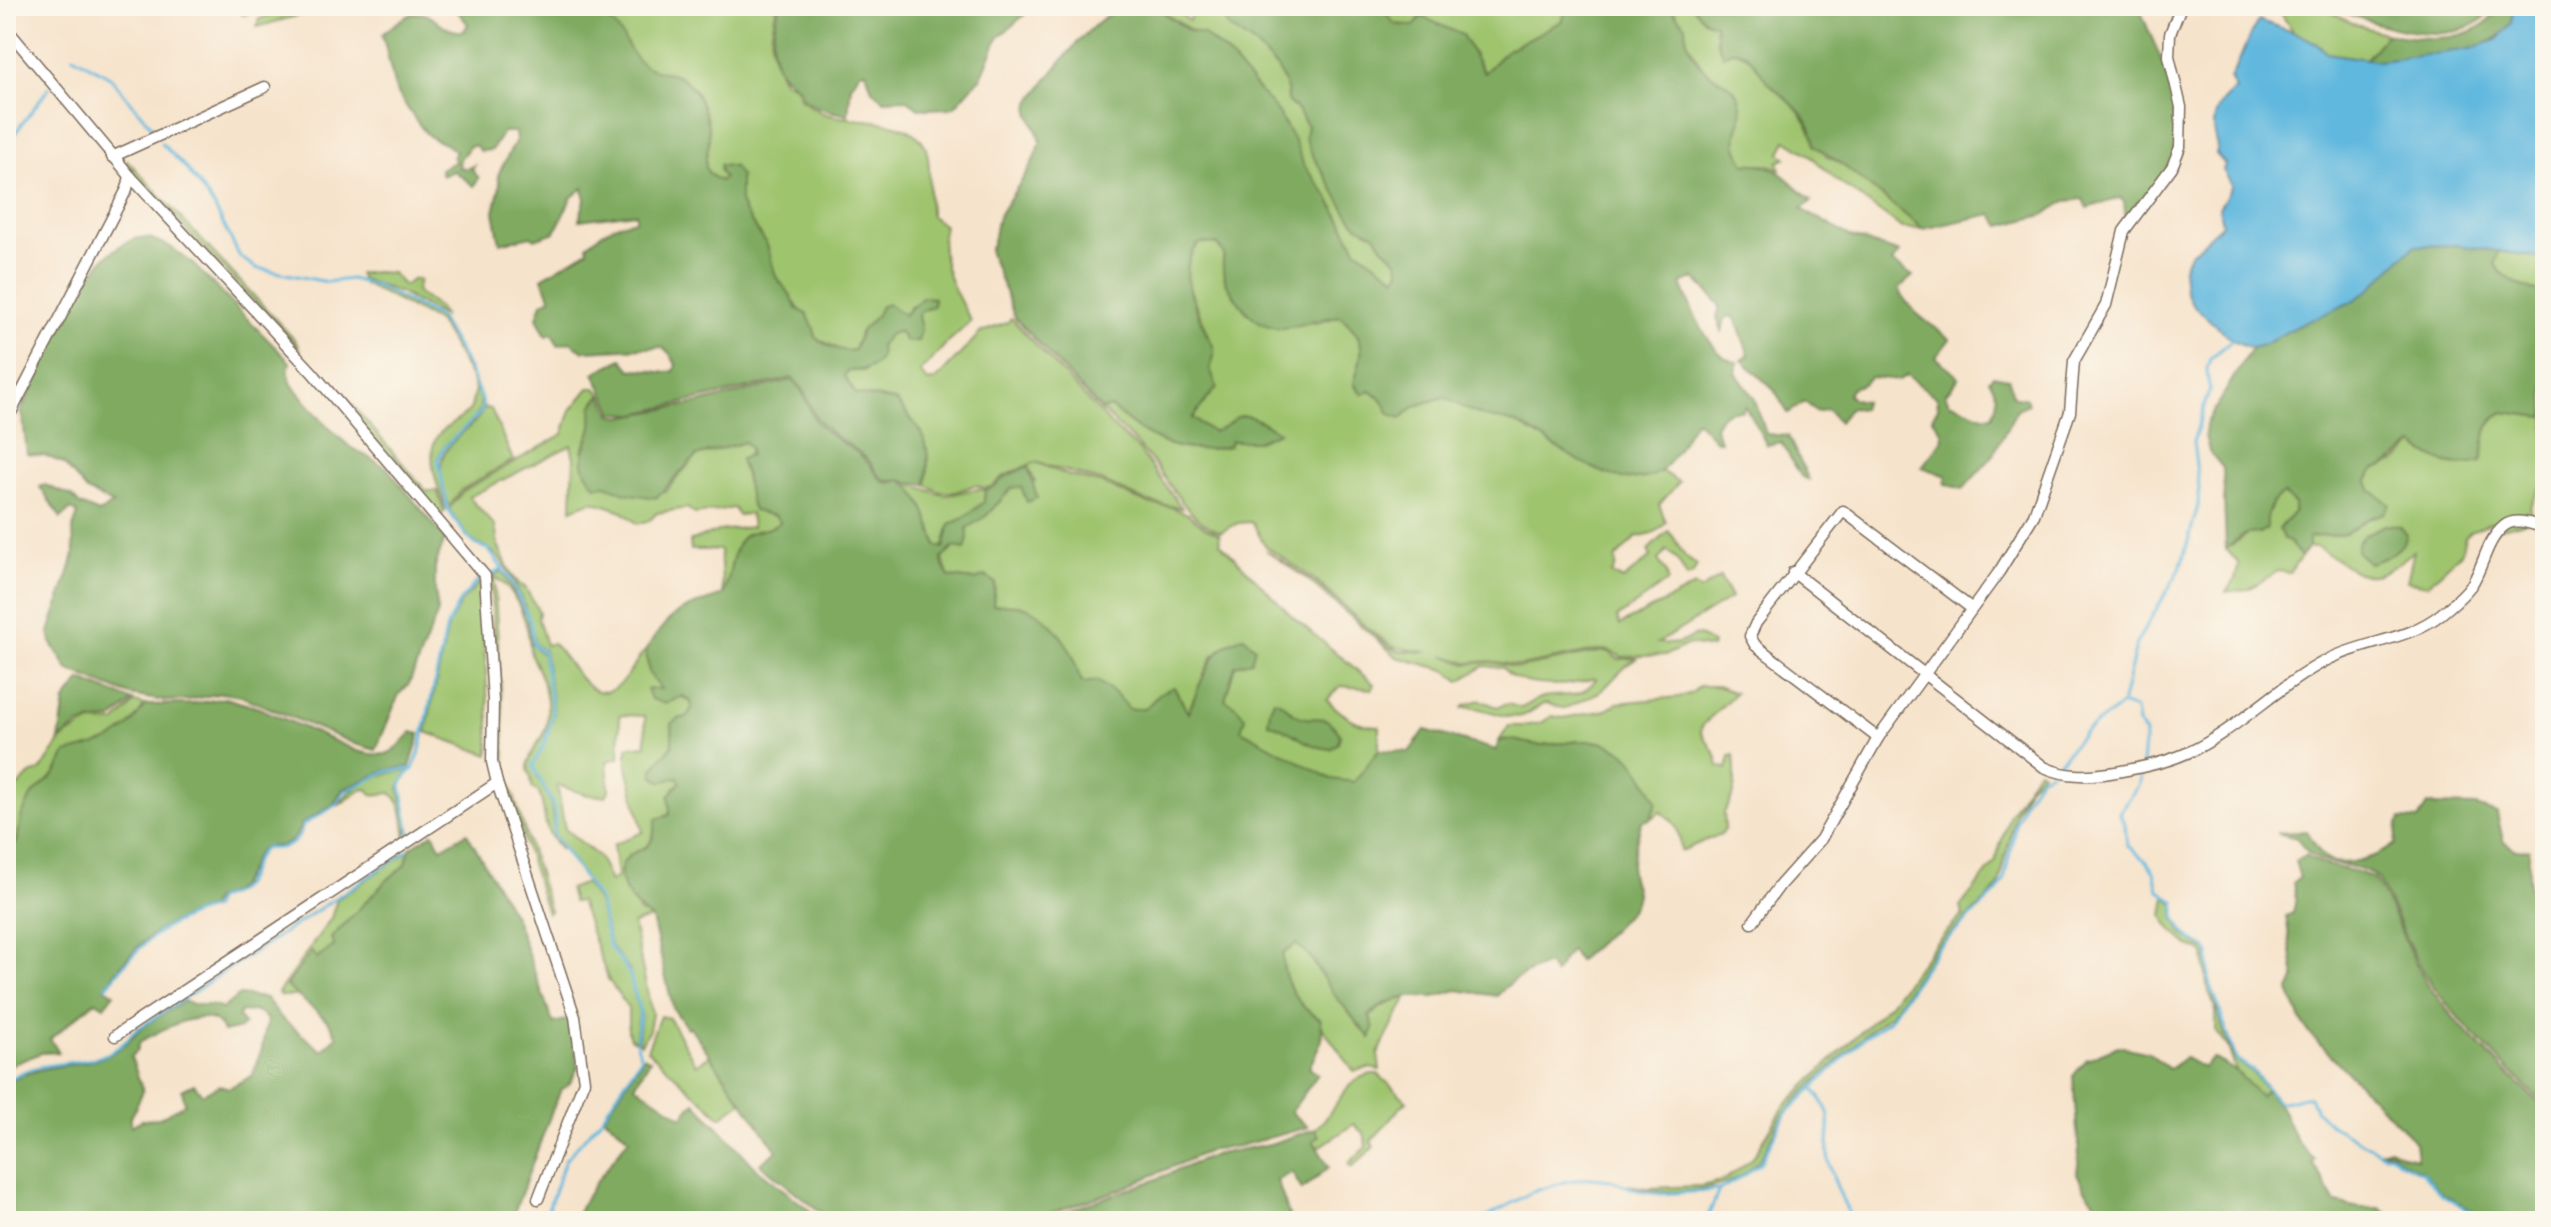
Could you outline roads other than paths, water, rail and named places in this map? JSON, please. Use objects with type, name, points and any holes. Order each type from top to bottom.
[{"type":"street","points":[[1752,923],[1780,885],[1821,839],[1878,738],[1999,572],[2034,515],[2070,412],[2074,361],[2106,305],[2124,231],[2177,157],[2183,125],[2169,56],[2170,34],[2181,6]]},
{"type":"street","points":[[6,28],[112,157],[312,372],[482,571],[486,582],[493,701],[492,762],[575,1017],[584,1081],[538,1199]]},
{"type":"street","points":[[112,157],[265,87]]},
{"type":"street","points":[[6,422],[127,189],[130,176]]},
{"type":"street","points":[[1878,738],[1755,645],[1750,636],[1793,572],[1843,511],[1971,608]]},
{"type":"street","points":[[1793,572],[2052,771],[2089,775],[2154,764],[2188,753],[2327,661],[2368,644],[2406,635],[2439,616],[2472,584],[2492,540],[2506,524],[2515,521],[2545,528]]},
{"type":"street","points":[[115,1036],[497,783]]},
{"type":"water","points":[[2514,6],[2545,6],[2545,258],[2457,245],[2414,246],[2370,289],[2352,302],[2251,348],[2232,340],[2192,304],[2185,288],[2183,269],[2190,254],[2222,224],[2219,208],[2232,186],[2223,170],[2225,164],[2216,154],[2216,114],[2225,98],[2236,90],[2230,78],[2259,20],[2304,36],[2326,53],[2380,61],[2470,49],[2497,40],[2511,23]]},
{"type":"waterway","points":[[73,56],[110,77],[157,133]]},
{"type":"waterway","points":[[6,145],[49,88]]},
{"type":"waterway","points":[[161,143],[187,169],[214,206],[240,257],[256,268],[327,282],[351,279],[377,286],[440,318],[467,364],[483,403],[481,412],[444,448],[438,460],[448,510],[476,545],[488,549],[509,578],[530,621],[534,646],[543,651],[553,714],[545,742],[533,766],[551,800],[555,815],[553,834],[599,900],[609,946],[629,972],[640,1013],[636,1042],[641,1058],[601,1119],[565,1160],[544,1221]]},
{"type":"waterway","points":[[2055,767],[2083,733],[2122,705],[2137,642],[2180,569],[2198,506],[2193,442],[2209,391],[2207,368],[2210,359],[2232,340]]},
{"type":"waterway","points":[[489,576],[503,568]]},
{"type":"waterway","points":[[411,838],[401,786],[419,754],[447,626],[459,602],[478,580]]},
{"type":"waterway","points":[[2123,705],[2136,709],[2138,724],[2145,734],[2142,764]]},
{"type":"waterway","points":[[106,987],[152,937],[178,921],[213,908],[217,899],[239,889],[265,848],[290,845],[298,838],[303,825],[336,805],[344,792],[387,771],[413,769]]},
{"type":"waterway","points":[[1480,1221],[1532,1192],[1568,1181],[1591,1178],[1610,1180],[1643,1192],[1661,1194],[1719,1190],[1745,1175],[1760,1163],[1786,1114],[1866,1036],[1888,1021],[1937,949],[1996,893],[2004,881],[2016,822],[2024,801],[2040,777],[2050,772]]},
{"type":"waterway","points":[[2141,772],[2140,783],[2119,813],[2125,825],[2127,845],[2147,862],[2154,872],[2158,889],[2175,902],[2175,917],[2184,932],[2206,947],[2209,953],[2209,979],[2236,1059],[2253,1071],[2278,1102],[2310,1097],[2316,1111],[2331,1125],[2423,1173],[2441,1195],[2490,1221]]},
{"type":"waterway","points":[[6,1083],[20,1073],[36,1068],[105,1055],[120,1046],[133,1032],[407,851]]},
{"type":"waterway","points":[[1814,1090],[1827,1110],[1829,1162],[1852,1221]]},
{"type":"waterway","points":[[1706,1221],[1719,1190]]}]
